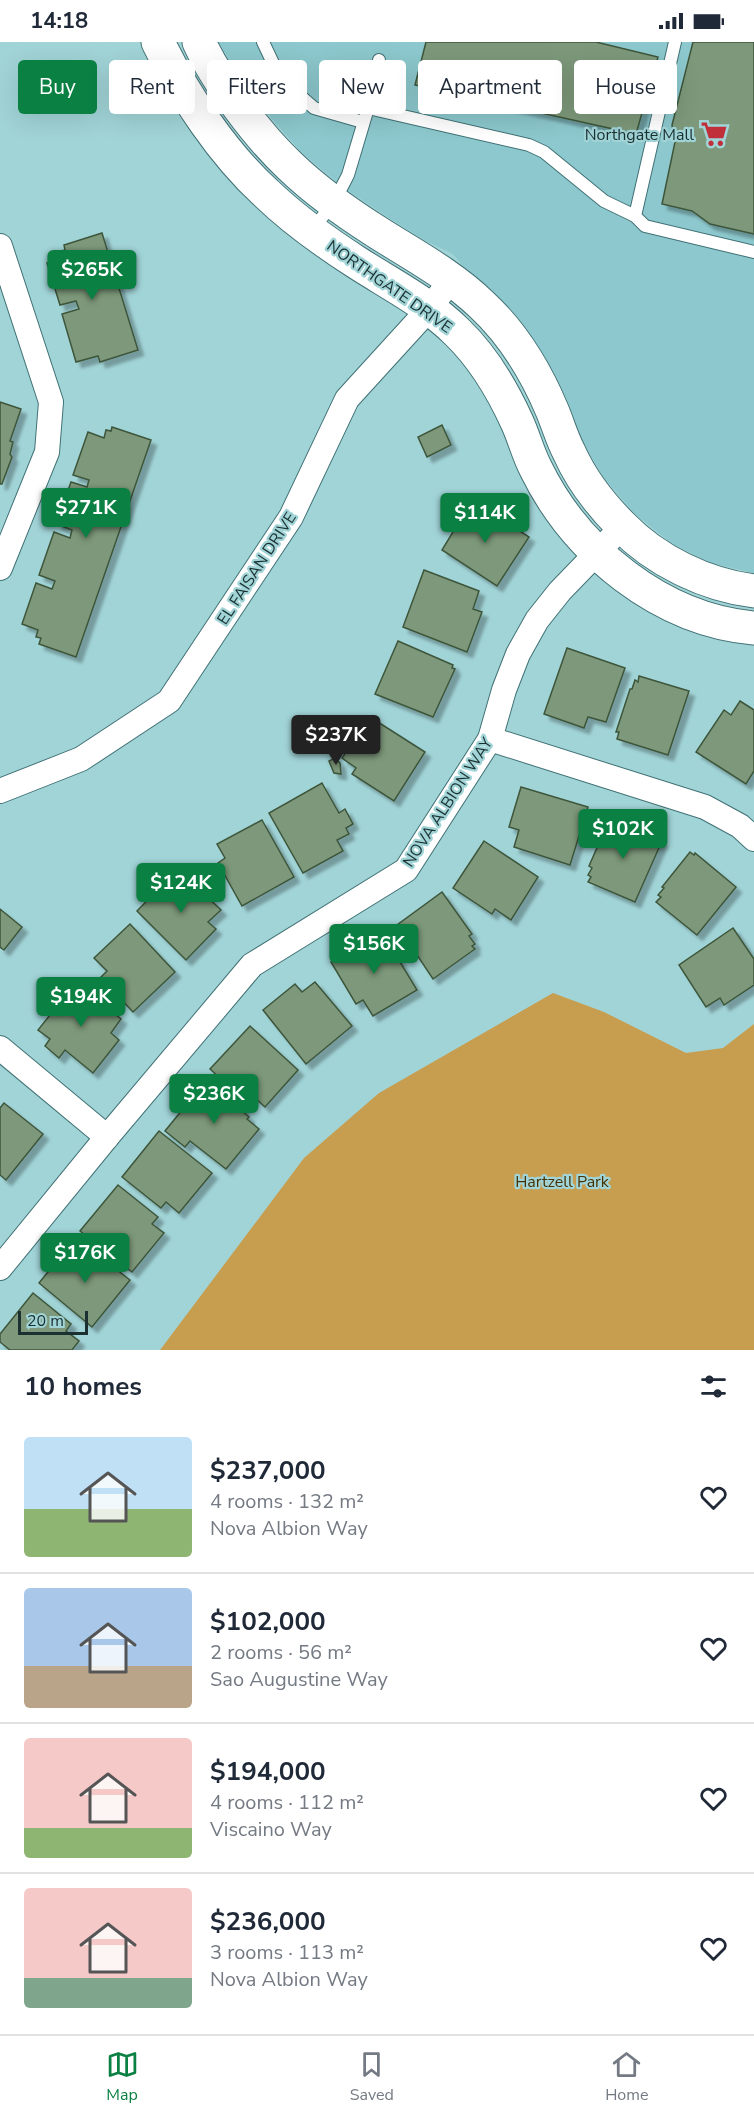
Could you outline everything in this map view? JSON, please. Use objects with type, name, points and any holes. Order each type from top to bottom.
[{"type":"street","name":"NORTHGATE DRIVE","points":[[159,42],[170,67],[197,111],[229,153],[265,193],[312,231],[429,309],[457,331],[502,391],[542,479],[560,510],[597,553],[642,589],[691,614],[754,627]]},
{"type":"street","points":[[199,42],[228,90],[257,129],[290,166],[334,202],[451,280],[482,305],[508,335],[534,373],[552,409],[569,453],[591,490],[622,527],[662,558],[704,579],[754,591]]},
{"type":"street","points":[[0,246],[51,402],[47,452],[0,568]]},
{"type":"street","name":"EL FAISAN DRIVE","points":[[0,791],[81,759],[169,701],[291,517],[347,399],[429,309],[451,280]]},
{"type":"street","name":"NOVA ALBION WAY","points":[[0,1268],[252,965],[406,870],[490,739],[504,690],[518,654],[537,620],[560,591],[622,527]]},
{"type":"street","points":[[490,739],[705,807],[740,826],[754,839]]},
{"type":"street","points":[[0,1048],[107,1137]]},
{"type":"lane","points":[[263,42],[280,78],[314,108],[363,122]]},
{"type":"lane","points":[[635,216],[675,42]]},
{"type":"lane","points":[[312,231],[334,202],[348,175],[366,114]]},
{"type":"lane","points":[[394,114],[529,145],[544,152],[604,201],[635,216],[645,226],[754,252]]},
{"type":"shaded area","points":[[218,42],[754,42],[754,573],[710,563],[671,543],[635,514],[604,478],[584,445],[568,402],[549,364],[523,325],[494,292],[462,265],[453,254],[424,240],[344,188],[302,153],[271,118],[268,114],[307,114],[307,60],[229,60]]},
{"type":"green space","name":"Hartzell Park","points":[[553,993],[604,1012],[686,1053],[723,1048],[754,1024],[754,1350],[160,1350],[304,1158],[379,1093]]},
{"type":"building","points":[[426,42],[596,42],[658,57],[657,60],[574,60],[574,114],[642,114],[636,134],[546,114],[562,114],[562,60],[421,60]]},
{"type":"building","name":"Northgate Mall","points":[[693,42],[754,42],[754,234],[710,224],[692,211],[662,204],[675,142],[672,125],[675,114],[677,114],[677,105]]},
{"type":"building","points":[[102,233],[138,350],[100,362],[98,356],[76,362],[62,314],[79,309],[76,301],[60,305],[47,263],[63,258],[61,251],[65,250],[64,245]]},
{"type":"building","points":[[0,402],[21,409],[10,441],[13,442],[10,454],[12,457],[2,484],[0,484]]},
{"type":"building","points":[[442,425],[451,445],[427,457],[418,437]]},
{"type":"building","points":[[112,427],[151,440],[76,657],[39,644],[41,638],[36,637],[38,630],[22,624],[36,583],[52,589],[55,581],[39,575],[54,532],[70,538],[72,530],[56,524],[71,482],[87,487],[89,480],[73,475],[88,432],[104,438],[106,430],[111,431]]},
{"type":"building","points":[[468,507],[483,517],[488,510],[529,537],[497,586],[442,550]]},
{"type":"building","points":[[424,570],[479,591],[473,609],[482,612],[467,652],[403,627]]},
{"type":"building","points":[[398,641],[453,665],[452,668],[455,669],[433,717],[375,694]]},
{"type":"building","points":[[567,648],[625,668],[606,722],[588,717],[584,728],[544,714]]},
{"type":"building","points":[[639,676],[689,691],[668,755],[617,739],[619,732],[616,732],[630,689],[635,680],[638,682]]},
{"type":"building","points":[[740,701],[754,710],[754,771],[746,784],[696,752],[724,710],[731,715]]},
{"type":"building","points":[[370,717],[425,752],[394,801],[352,774],[356,768],[342,758]]},
{"type":"building","points":[[335,758],[340,763],[341,774],[334,773],[329,761]]},
{"type":"building","points":[[322,783],[339,813],[345,809],[353,824],[346,828],[349,834],[337,840],[343,851],[303,873],[269,813]]},
{"type":"building","points":[[521,787],[588,807],[570,865],[514,847],[519,830],[509,827]]},
{"type":"building","points":[[262,820],[294,877],[242,906],[218,863],[225,858],[217,844]]},
{"type":"building","points":[[612,820],[662,841],[635,902],[588,882],[591,877],[588,875],[592,868],[589,866],[607,825],[609,826]]},
{"type":"building","points":[[484,841],[538,877],[511,920],[495,909],[492,914],[453,888]]},
{"type":"building","points":[[690,852],[694,855],[695,853],[736,887],[697,935],[656,902],[661,897],[658,895],[664,888],[662,887]]},
{"type":"building","points":[[178,869],[221,910],[208,922],[216,929],[186,960],[137,911]]},
{"type":"building","points":[[442,892],[472,934],[469,936],[475,944],[472,946],[475,949],[433,979],[397,925]]},
{"type":"building","points":[[0,909],[22,927],[4,950],[0,947]]},
{"type":"building","points":[[130,924],[175,972],[133,1012],[114,992],[108,997],[98,987],[104,981],[101,977],[107,971],[94,958]]},
{"type":"building","points":[[733,928],[754,959],[754,985],[724,1005],[720,998],[706,1007],[679,965]]},
{"type":"building","points":[[382,932],[417,990],[373,1016],[363,1000],[356,1004],[331,962]]},
{"type":"building","points":[[76,982],[121,1019],[111,1033],[119,1040],[93,1073],[65,1050],[59,1058],[45,1046],[50,1039],[38,1030]]},
{"type":"building","points":[[315,982],[352,1026],[306,1064],[263,1010],[295,984],[302,992]]},
{"type":"building","points":[[250,1026],[298,1070],[265,1107],[253,1096],[247,1103],[210,1069]]},
{"type":"building","points":[[209,1080],[244,1109],[242,1111],[249,1117],[247,1119],[259,1129],[226,1169],[190,1141],[185,1147],[165,1131]]},
{"type":"building","points":[[4,1103],[43,1134],[6,1180],[0,1175],[0,1108]]},
{"type":"building","points":[[159,1131],[212,1173],[179,1213],[166,1202],[161,1208],[122,1177]]},
{"type":"building","points":[[118,1185],[158,1217],[152,1224],[164,1233],[132,1272],[80,1231]]},
{"type":"building","points":[[84,1244],[130,1280],[92,1327],[39,1283],[65,1251],[73,1258]]},
{"type":"building","points":[[33,1293],[71,1324],[66,1331],[79,1341],[72,1350],[10,1350],[0,1342],[0,1334]]},
{"type":"place","name":"Northgate Mall","points":[[714,134]]}]
